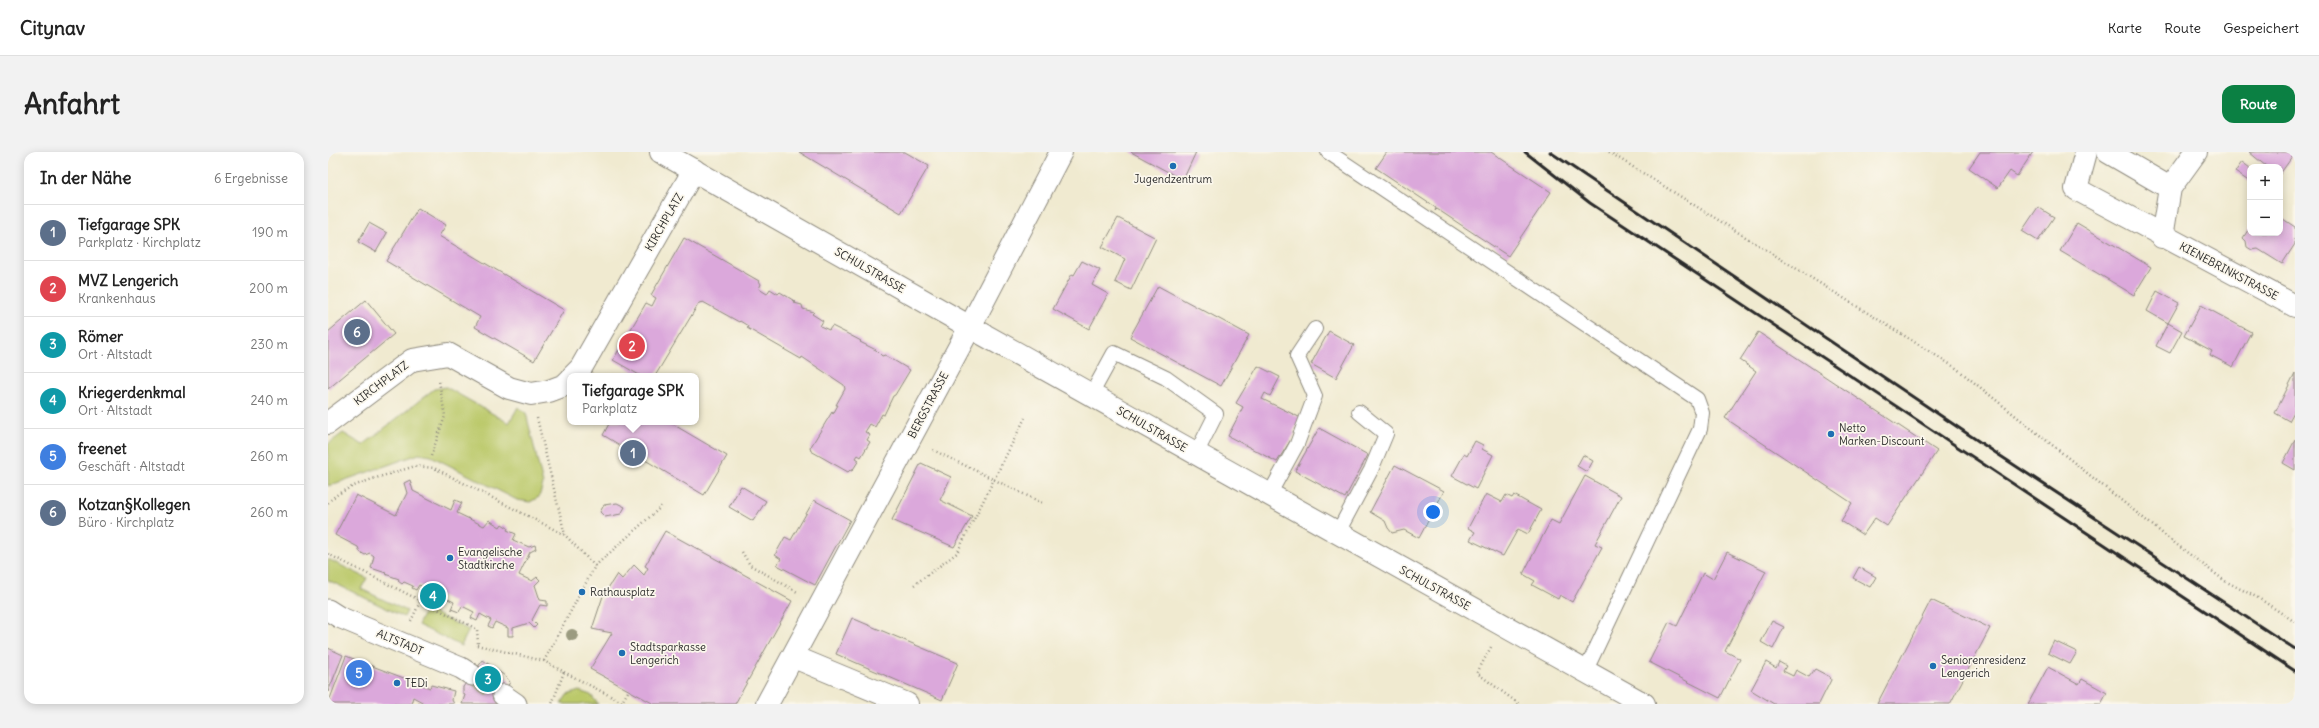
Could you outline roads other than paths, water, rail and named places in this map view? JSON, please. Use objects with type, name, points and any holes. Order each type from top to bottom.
[{"type":"street","name":"SCHULSTRASSE","points":[[662,152],[1337,534],[1644,704]]},
{"type":"street","name":"BERGSTRASSE","points":[[794,657],[970,327],[1060,152]]},
{"type":"street","name":"KIENEBRINKSTRASSE","points":[[2086,152],[2076,189],[2162,237],[2295,306]]},
{"type":"street","points":[[2108,152],[2170,188]]},
{"type":"street","points":[[2162,237],[2170,188],[2196,152]]},
{"type":"street","name":"KIRCHPLATZ","points":[[576,373],[581,368],[694,170]]},
{"type":"street","name":"KIRCHPLATZ","points":[[328,423],[412,360],[448,354],[509,388],[531,394],[554,389],[567,383]]},
{"type":"street","name":"ALTSTADT","points":[[328,610],[339,617],[466,672]]},
{"type":"street","points":[[767,704],[794,657],[907,704]]},
{"type":"lane","points":[[1328,152],[1697,398],[1702,413],[1700,429],[1585,672]]},
{"type":"lane","points":[[1269,495],[1297,444],[1315,396],[1297,356],[1315,329]]},
{"type":"lane","points":[[1091,395],[1114,353],[1166,378],[1216,414],[1196,454]]},
{"type":"lane","points":[[1337,534],[1371,470],[1386,434],[1359,412]]},
{"type":"tunnel","points":[[472,675],[503,695]]},
{"type":"railway","points":[[1525,152],[1590,203],[2295,671]]},
{"type":"railway","points":[[1550,152],[1999,455],[2295,649]]},
{"type":"place","name":"Jugendzentrum","points":[[1173,166]]},
{"type":"place","name":"Kotzan§Kollegen","points":[[357,332]]},
{"type":"place","name":"MVZ Lengerich","points":[[632,346]]},
{"type":"place","name":"Netto Marken-Discount","points":[[1831,434]]},
{"type":"place","name":"Tiefgarage SPK","points":[[633,453]]},
{"type":"place","name":"Evangelische Stadtkirche","points":[[450,558]]},
{"type":"place","name":"Rathausplatz","points":[[582,592]]},
{"type":"place","name":"Kriegerdenkmal","points":[[433,596]]},
{"type":"place","name":"Stadtsparkasse Lengerich","points":[[622,653]]},
{"type":"place","name":"Seniorenresidenz Lengerich","points":[[1933,666]]},
{"type":"place","name":"freenet","points":[[359,673]]},
{"type":"place","name":"Römer","points":[[488,679]]},
{"type":"place","name":"TEDi","points":[[397,683]]}]
